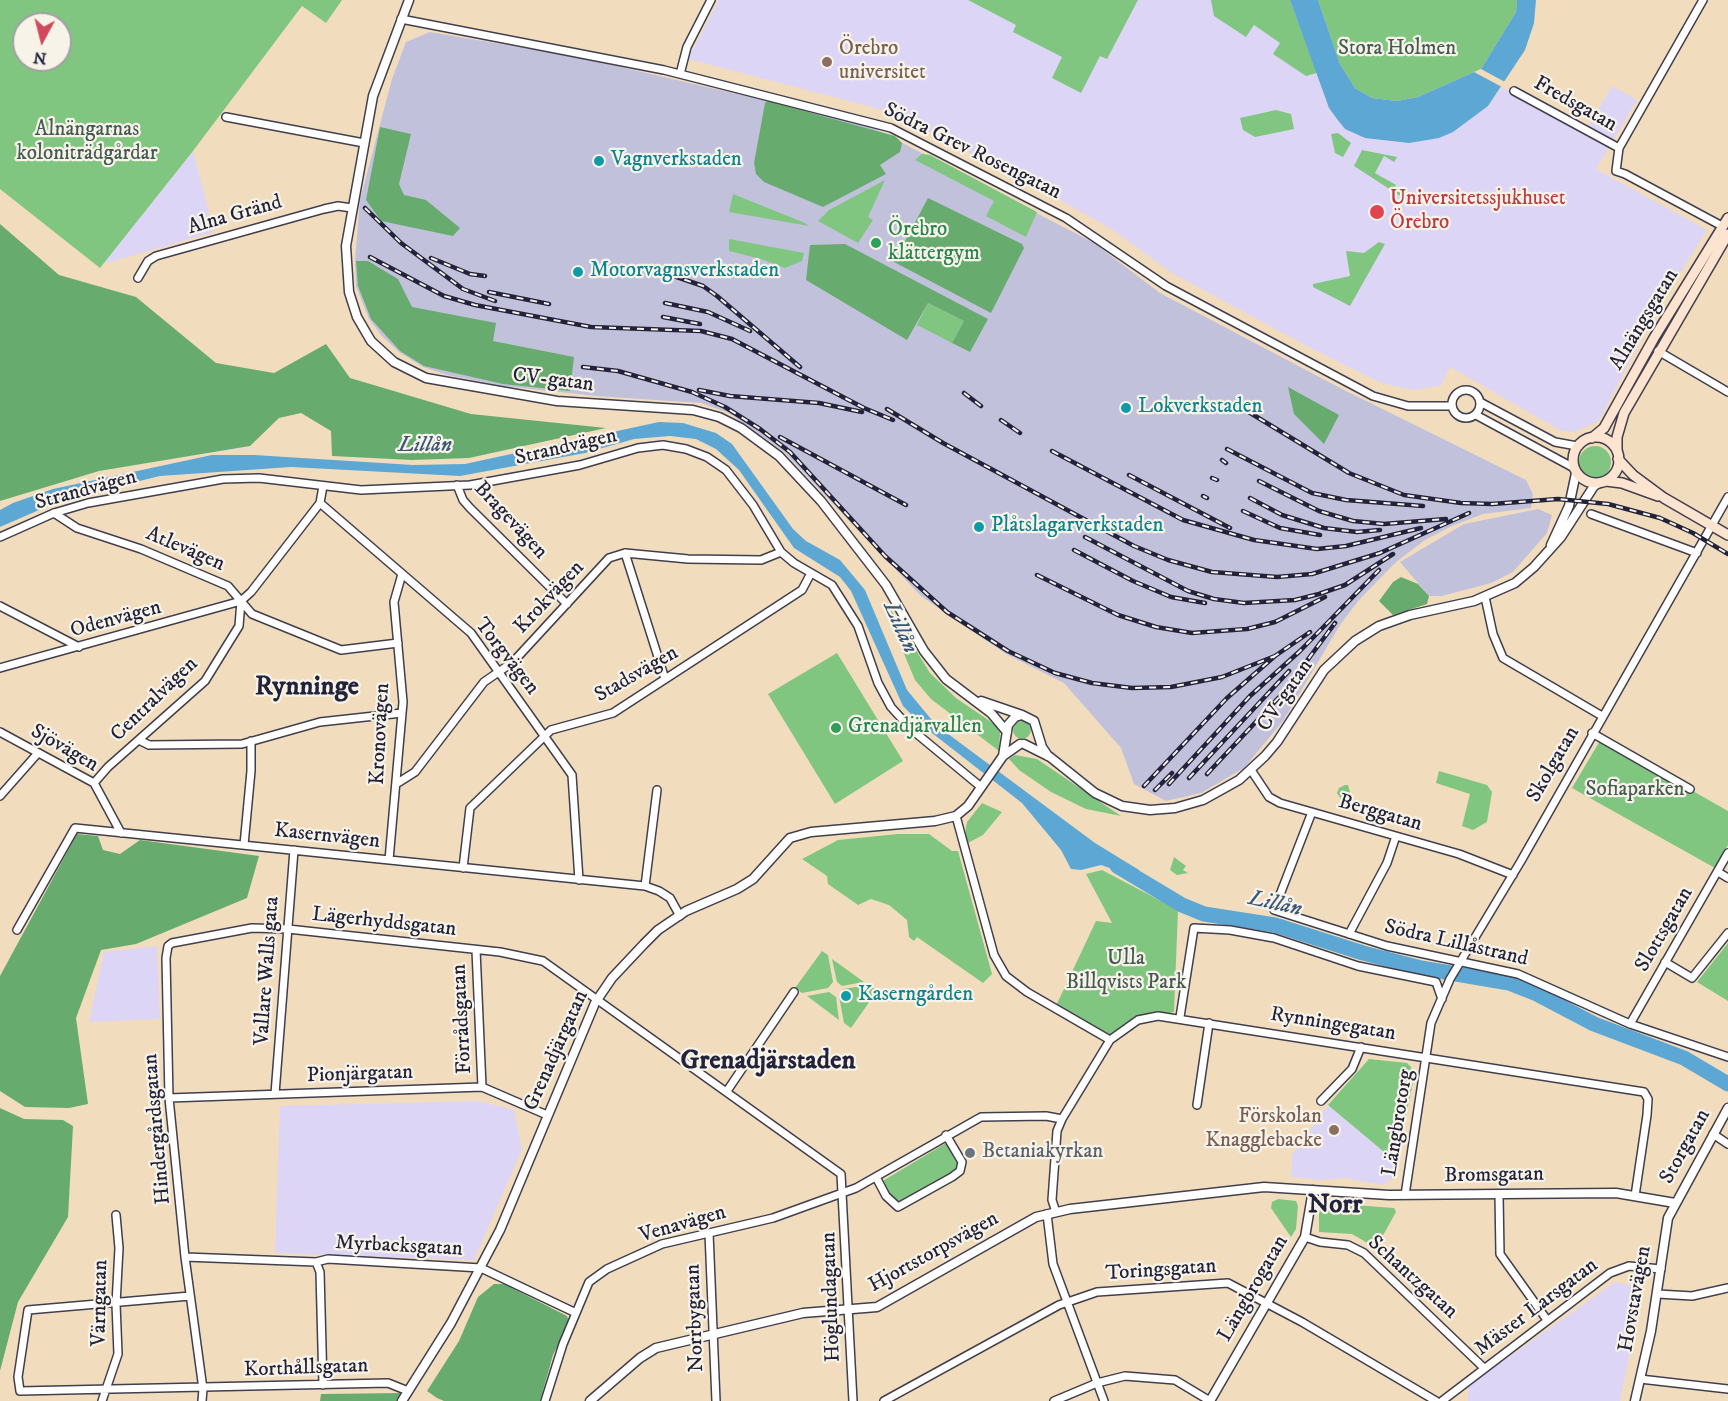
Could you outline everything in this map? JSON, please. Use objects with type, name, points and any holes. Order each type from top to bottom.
[{"type":"main road","name":"Alnängsgatan","points":[[1592,438],[1604,428],[1727,227]]},
{"type":"main road","name":"Alnängsgatan","points":[[1617,455],[1617,437],[1624,413],[1654,349]]},
{"type":"main road","points":[[1664,498],[1622,483],[1585,481],[1575,470],[1573,457],[1577,446],[1592,438],[1607,440],[1633,475],[1664,498],[1728,535]]},
{"type":"main road","points":[[1602,482],[1615,473],[1617,455]]},
{"type":"street","name":"CV-gatan","points":[[409,0],[378,78],[345,254],[349,292],[365,332],[386,356],[417,375],[462,386],[586,404],[693,410],[734,424],[778,456],[822,501],[886,585],[924,651],[946,679],[991,713],[1008,733]]},
{"type":"street","points":[[680,74],[687,47],[711,0]]},
{"type":"street","points":[[1620,148],[1703,0]]},
{"type":"street","name":"Södra Grev Rosengatan","points":[[400,19],[680,74],[891,128],[1066,218],[1166,286],[1373,396],[1408,406],[1452,406]]},
{"type":"street","name":"Fredsgatan","points":[[1514,91],[1620,148],[1616,171],[1727,227]]},
{"type":"street","points":[[226,117],[364,143]]},
{"type":"street","name":"Alna Gränd","points":[[138,278],[148,261],[156,256],[324,209],[338,206],[352,208]]},
{"type":"street","points":[[1654,349],[1728,392]]},
{"type":"street","points":[[1575,470],[1476,415],[1461,417],[1452,406],[1455,395],[1464,390],[1476,393],[1480,402],[1555,442],[1577,446]]},
{"type":"street","points":[[1476,415],[1480,402]]},
{"type":"street","name":"Strandvägen","points":[[0,537],[54,513],[136,493],[223,479],[259,478],[376,490],[478,484],[580,465],[638,448],[663,446],[686,449],[716,463],[733,478],[781,552],[832,585],[848,606],[858,626],[878,683],[891,707],[911,729],[984,783]]},
{"type":"street","name":"CV-gatan","points":[[1551,547],[1569,506],[1575,470]]},
{"type":"street","name":"CV-gatan","points":[[1022,744],[1050,757],[1109,800],[1122,806],[1150,810],[1175,808],[1203,800],[1228,787],[1251,770],[1277,742],[1324,670],[1355,641],[1393,621],[1485,597],[1515,583],[1534,567],[1561,537],[1594,486],[1602,482]]},
{"type":"street","name":"Bragevägen","points":[[457,485],[463,500],[470,508],[567,604]]},
{"type":"street","points":[[241,601],[251,592],[320,503],[323,486]]},
{"type":"street","name":"Skolgatan","points":[[1426,1056],[1431,1023],[1450,979],[1513,875],[1728,497]]},
{"type":"street","name":"Torgvägen","points":[[320,503],[471,633],[572,775],[579,880]]},
{"type":"street","name":"Atlevägen","points":[[54,513],[77,528],[141,549],[228,586],[252,614],[341,650],[398,643]]},
{"type":"street","points":[[1592,514],[1697,554]]},
{"type":"street","points":[[665,679],[626,553],[688,559],[761,560],[781,552]]},
{"type":"street","name":"Krokvägen","points":[[396,784],[416,772],[484,682],[513,662],[609,558],[626,553]]},
{"type":"street","name":"Stadsvägen","points":[[463,868],[470,808],[551,730],[613,713],[802,590],[812,573]]},
{"type":"street","name":"Kronovägen","points":[[389,860],[402,712],[394,602],[402,574]]},
{"type":"street","points":[[1485,597],[1493,633],[1503,658],[1602,716]]},
{"type":"street","name":"Odenvägen","points":[[0,668],[241,601]]},
{"type":"street","name":"Centralvägen","points":[[94,783],[108,767],[205,681],[239,626],[241,601]]},
{"type":"street","points":[[0,606],[79,647]]},
{"type":"street","name":"CV-gatan","points":[[969,697],[1022,715]]},
{"type":"street","points":[[139,740],[149,745],[242,744],[320,722],[402,712]]},
{"type":"street","points":[[1003,756],[1022,744],[1032,741],[1037,732],[1032,719],[1022,715],[1010,722],[1003,756],[968,806],[956,816],[994,955],[1005,976],[1026,992],[1110,1040]]},
{"type":"street","name":"Sjövägen","points":[[0,732],[94,783],[121,832]]},
{"type":"street","name":"CV-gatan","points":[[1037,732],[1041,747],[1050,757]]},
{"type":"street","points":[[1008,733],[1011,740],[1022,744]]},
{"type":"street","points":[[1592,733],[1690,789]]},
{"type":"street","points":[[244,845],[251,771],[251,741]]},
{"type":"street","points":[[0,796],[38,753]]},
{"type":"street","name":"Berggatan","points":[[1251,770],[1269,797],[1280,803],[1459,854],[1513,875]]},
{"type":"street","points":[[645,886],[657,790]]},
{"type":"street","name":"Södra Lillåstrand","points":[[1312,812],[1274,910],[1387,946],[1461,961],[1533,980],[1630,1024],[1728,1057]]},
{"type":"street","name":"Grenadjärgatan","points":[[402,1401],[442,1339],[500,1230],[547,1114],[574,1059],[598,1000],[612,978],[644,944],[658,930],[680,916],[753,879],[790,837],[811,832],[935,821],[956,816]]},
{"type":"street","name":"Kasernvägen","points":[[17,930],[75,828],[645,886],[670,898],[680,916]]},
{"type":"street","points":[[1348,934],[1387,863],[1396,836]]},
{"type":"street","name":"Vallare Walls gata","points":[[276,1094],[294,850]]},
{"type":"street","name":"Slottsgatan","points":[[1630,1024],[1728,853]]},
{"type":"street","points":[[1718,872],[1728,878]]},
{"type":"street","name":"Lägerhyddsgatan","points":[[166,958],[168,946],[172,943],[252,928],[288,929],[476,950],[543,961],[841,1174],[844,1192]]},
{"type":"street","points":[[1180,1017],[1194,928],[1264,936],[1359,966],[1436,982],[1442,999]]},
{"type":"street","points":[[1665,962],[1692,978],[1728,933]]},
{"type":"street","name":"Förrådsgatan","points":[[476,950],[482,1087]]},
{"type":"street","name":"Hindergårdsgatan","points":[[166,958],[169,1098],[185,1257],[203,1389],[202,1401]]},
{"type":"street","points":[[727,1091],[794,992]]},
{"type":"street","name":"Rynningegatan","points":[[1104,1401],[1053,1264],[1051,1213],[1057,1131],[1110,1040],[1138,1020],[1158,1016],[1180,1017],[1644,1092],[1647,1096],[1635,1196]]},
{"type":"street","points":[[1197,1105],[1209,1023]]},
{"type":"street","points":[[1321,1101],[1352,1069],[1361,1047]]},
{"type":"street","name":"Längbrotorg","points":[[1404,1195],[1426,1056]]},
{"type":"street","name":"Pionjärgatan","points":[[169,1098],[482,1087],[547,1114]]},
{"type":"street","name":"Storgatan","points":[[1675,1203],[1728,1108]]},
{"type":"street","name":"Venavägen","points":[[545,1401],[576,1313],[589,1282],[597,1275],[662,1244],[773,1218],[844,1192],[876,1177],[981,1117],[1046,1116],[1062,1119]]},
{"type":"street","points":[[1713,1134],[1728,1144]]},
{"type":"street","points":[[876,1177],[885,1196],[898,1207],[952,1177],[960,1171],[962,1162],[946,1135]]},
{"type":"street","name":"Hjortstorpsvägen","points":[[590,1401],[649,1351],[803,1313],[877,1307],[1023,1224],[1051,1213],[1242,1188],[1272,1187],[1313,1190]]},
{"type":"street","name":"Bromsgatan","points":[[1313,1190],[1404,1195],[1596,1193],[1635,1196],[1675,1203]]},
{"type":"street","name":"Längbrogatan","points":[[1210,1401],[1305,1237],[1313,1190]]},
{"type":"street","name":"Höglundagatan","points":[[844,1192],[853,1401]]},
{"type":"street","points":[[1498,1195],[1500,1254],[1547,1320]]},
{"type":"street","name":"Hovstavägen","points":[[1635,1401],[1658,1294],[1668,1218],[1675,1203]]},
{"type":"street","name":"Värngatan","points":[[102,1401],[118,1353],[116,1304],[119,1248],[116,1215]]},
{"type":"street","name":"Norrbygatan","points":[[709,1233],[716,1401]]},
{"type":"street","name":"Schantzgatan","points":[[1305,1237],[1320,1242],[1348,1245],[1364,1253],[1484,1368]]},
{"type":"street","name":"Myrbacksgatan","points":[[185,1257],[316,1262],[327,1260],[481,1268]]},
{"type":"street","name":"Myrbacksgatan","points":[[316,1262],[320,1272],[323,1385]]},
{"type":"street","name":"Mäster Larsgatan","points":[[1443,1401],[1547,1320],[1619,1268],[1629,1266],[1661,1269]]},
{"type":"street","points":[[481,1268],[576,1313]]},
{"type":"street","name":"Toringsgatan","points":[[884,1401],[1042,1314],[1097,1292],[1228,1283],[1267,1302],[1436,1401]]},
{"type":"street","points":[[1658,1294],[1692,1296],[1728,1288]]},
{"type":"street","points":[[190,1296],[28,1310],[21,1348],[18,1384],[22,1393],[203,1389]]},
{"type":"street","points":[[1054,1401],[1116,1376],[1165,1377],[1175,1380],[1210,1401]]},
{"type":"street","points":[[1640,1379],[1728,1389]]},
{"type":"street","name":"Korthållsgatan","points":[[203,1389],[388,1383],[408,1391]]},
{"type":"shaded area","name":"Universitetssjukhuset Örebro","points":[[719,0],[1290,0],[1329,108],[1345,129],[1355,134],[1394,142],[1439,138],[1488,106],[1502,87],[1584,133],[1612,86],[1637,100],[1596,169],[1707,230],[1652,318],[1599,421],[1574,432],[1560,430],[1450,367],[1440,386],[1413,390],[1381,383],[1172,273],[1113,230],[1048,193],[891,112],[688,59]]},
{"type":"shaded area","points":[[430,32],[582,58],[866,124],[1094,243],[1160,293],[1344,390],[1526,480],[1533,494],[1531,508],[1483,514],[1452,526],[1425,540],[1396,562],[1358,601],[1340,625],[1283,721],[1244,768],[1201,793],[1166,801],[1134,784],[1121,748],[1064,683],[1006,654],[921,596],[783,451],[729,413],[701,403],[596,396],[504,386],[447,375],[423,367],[399,352],[382,336],[369,319],[356,286],[355,261],[360,200],[392,79],[406,42]]},
{"type":"shaded area","points":[[193,151],[214,232],[103,264]]},
{"type":"shaded area","points":[[1538,509],[1552,515],[1547,533],[1513,572],[1491,583],[1442,596],[1429,596],[1400,562],[1464,524]]},
{"type":"shaded area","points":[[157,946],[160,1019],[89,1022],[104,952]]},
{"type":"shaded area","points":[[478,1101],[514,1110],[522,1149],[474,1260],[275,1253],[280,1106]]},
{"type":"shaded area","name":"Förskolan Knagglebacke","points":[[1328,1105],[1396,1162],[1394,1177],[1383,1185],[1343,1178],[1321,1180],[1291,1177],[1292,1155]]},
{"type":"shaded area","points":[[1615,1282],[1643,1288],[1620,1401],[1468,1401],[1468,1386]]},
{"type":"green space","name":"Alnängarnas koloniträdgårdar","points":[[0,0],[342,0],[326,23],[302,6],[193,151],[100,268],[0,189]]},
{"type":"green space","points":[[968,0],[1138,0],[1107,59],[1100,56],[1081,93],[1052,78],[1062,57],[1013,32],[1016,25]]},
{"type":"green space","points":[[1211,0],[1290,0],[1317,73],[1306,76],[1273,54],[1280,43],[1254,25],[1246,37],[1214,16]]},
{"type":"green space","name":"Stora Holmen","points":[[1318,0],[1517,0],[1516,12],[1481,69],[1418,97],[1397,101],[1372,98],[1355,88],[1340,64]]},
{"type":"green space","points":[[768,101],[895,136],[902,143],[900,152],[880,165],[886,174],[823,207],[764,182],[756,174],[754,163],[765,103]]},
{"type":"green space","points":[[1276,110],[1291,114],[1294,129],[1255,137],[1243,130],[1240,118]]},
{"type":"green space","points":[[380,127],[411,134],[399,184],[404,195],[426,200],[460,228],[453,236],[381,221],[366,200]]},
{"type":"green space","points":[[1338,133],[1351,143],[1343,157],[1335,153],[1331,134]]},
{"type":"green space","points":[[1362,150],[1397,157],[1394,162],[1384,156],[1375,173],[1396,185],[1394,189],[1413,200],[1411,203],[1354,166]]},
{"type":"green space","points":[[922,154],[930,155],[1037,212],[1026,237],[986,216],[994,201],[915,160]]},
{"type":"green space","points":[[885,180],[868,217],[873,220],[858,243],[818,221],[829,210]]},
{"type":"green space","points":[[733,194],[805,223],[809,226],[729,212]]},
{"type":"green space","points":[[928,198],[1022,244],[1024,248],[991,313],[894,262]]},
{"type":"green space","points":[[0,224],[59,275],[136,297],[216,363],[274,373],[326,344],[350,378],[471,414],[606,428],[469,458],[412,460],[332,456],[331,431],[301,413],[279,418],[250,446],[99,471],[0,501]]},
{"type":"green space","points":[[729,239],[804,253],[802,261],[785,268],[729,251]]},
{"type":"green space","points":[[1379,242],[1385,244],[1350,306],[1313,287],[1313,284],[1350,276],[1346,251],[1364,253]]},
{"type":"green space","points":[[845,244],[988,319],[970,352],[952,343],[964,321],[928,303],[907,340],[806,280],[810,245]]},
{"type":"green space","points":[[356,261],[368,261],[398,279],[412,307],[496,323],[493,341],[574,357],[570,391],[503,384],[424,366],[400,351],[371,319],[358,286]]},
{"type":"green space","points":[[928,303],[964,321],[952,343],[917,325]]},
{"type":"green space","points":[[1288,387],[1339,415],[1324,444],[1294,414]]},
{"type":"green space","points":[[1595,446],[1607,450],[1611,462],[1607,474],[1595,478],[1583,474],[1579,462],[1583,450]]},
{"type":"green space","points":[[1401,577],[1418,584],[1429,596],[1427,604],[1393,615],[1379,601],[1393,582]]},
{"type":"green space","points":[[888,605],[930,673],[956,698],[997,726],[1000,732],[999,751],[931,699],[915,680],[891,623],[886,607]]},
{"type":"green space","name":"Grenadjärvallen","points":[[837,653],[903,761],[835,804],[768,694]]},
{"type":"green space","points":[[1018,721],[1026,721],[1031,726],[1029,737],[1018,739],[1013,734],[1013,726]]},
{"type":"green space","name":"Sofiaparken","points":[[1601,739],[1728,811],[1728,845],[1715,868],[1572,788]]},
{"type":"green space","points":[[1015,755],[1037,759],[1121,816],[1086,809],[1051,792],[1019,770],[1009,759]]},
{"type":"green space","points":[[1439,771],[1487,785],[1492,792],[1487,822],[1473,830],[1462,826],[1470,794],[1436,783]]},
{"type":"green space","points":[[1348,785],[1350,792],[1347,797],[1350,807],[1348,809],[1337,793],[1339,788]]},
{"type":"green space","points":[[982,803],[1002,812],[983,835],[968,843],[965,834],[967,822]]},
{"type":"green space","points":[[77,834],[98,836],[103,850],[120,854],[140,840],[259,856],[247,898],[136,944],[101,950],[76,1018],[88,1104],[69,1108],[25,1107],[0,1091],[0,976]]},
{"type":"green space","points":[[898,834],[929,834],[952,851],[958,851],[992,974],[983,983],[917,937],[914,941],[909,937],[907,920],[889,905],[871,899],[858,905],[828,884],[827,876],[802,859],[838,840]]},
{"type":"green space","points":[[1174,857],[1186,866],[1183,870],[1188,873],[1177,875],[1170,870]]},
{"type":"green space","name":"Ulla Billqvists Park","points":[[1102,870],[1178,910],[1174,1012],[1139,1020],[1108,1037],[1054,1010],[1096,921],[1112,923],[1086,874]]},
{"type":"green space","points":[[1728,943],[1728,1001],[1697,982]]},
{"type":"green space","points":[[822,951],[828,955],[833,982],[828,988],[802,993],[795,988]]},
{"type":"green space","points":[[832,959],[864,982],[842,986],[837,982]]},
{"type":"green space","points":[[869,985],[877,991],[851,1028],[844,1023],[839,996],[843,989]]},
{"type":"green space","points":[[829,992],[836,997],[839,1020],[807,996]]},
{"type":"green space","points":[[1369,1059],[1407,1063],[1411,1067],[1414,1078],[1396,1162],[1328,1105]]},
{"type":"green space","points":[[0,1108],[24,1119],[63,1120],[73,1126],[68,1217],[18,1302],[0,1371]]},
{"type":"green space","points":[[946,1143],[958,1165],[955,1172],[897,1204],[893,1202],[881,1182]]},
{"type":"green space","points":[[1278,1199],[1296,1201],[1298,1206],[1296,1229],[1291,1237],[1271,1208],[1272,1202]]},
{"type":"green space","points":[[1327,1203],[1394,1208],[1396,1212],[1376,1248],[1352,1234],[1319,1232],[1319,1211]]},
{"type":"green space","points":[[494,1284],[504,1284],[567,1316],[569,1322],[553,1355],[540,1401],[444,1401],[437,1398],[427,1391],[459,1341],[478,1297]]},
{"type":"green space","points":[[403,1393],[399,1401],[320,1401],[321,1394]]},
{"type":"water","points":[[1290,0],[1318,0],[1340,64],[1355,88],[1372,98],[1397,101],[1418,97],[1481,69],[1516,12],[1517,0],[1536,0],[1534,23],[1525,50],[1488,106],[1453,132],[1439,138],[1409,143],[1365,138],[1345,129],[1329,108]]},
{"type":"water","points":[[659,422],[683,423],[716,433],[732,444],[793,529],[806,541],[840,560],[865,590],[907,690],[936,725],[1095,843],[1139,870],[1133,876],[1101,865],[1081,870],[1071,869],[1061,850],[1022,803],[923,726],[903,706],[851,591],[840,577],[794,548],[739,470],[716,449],[696,439],[670,436],[634,439],[585,453],[460,476],[291,467],[160,476],[62,500],[0,527],[0,510],[53,489],[212,455],[254,455],[413,465],[465,464]]},
{"type":"pier","points":[[1481,69],[1505,82],[1502,87],[1474,72]]},
{"type":"waterway","name":"Lillån","points":[[1117,866],[1182,905],[1204,914],[1275,925],[1363,953],[1421,968],[1509,983],[1537,994],[1594,1024],[1684,1058],[1728,1084]]},
{"type":"railway","points":[[365,208],[401,243],[463,289],[495,301]]},
{"type":"railway","points":[[370,257],[444,296],[475,305],[591,327],[701,331],[732,339],[864,408],[893,420]]},
{"type":"railway","points":[[431,258],[470,274],[485,276]]},
{"type":"railway","points":[[671,275],[703,286],[800,367]]},
{"type":"railway","points":[[489,292],[549,304]]},
{"type":"railway","points":[[665,303],[708,312],[750,331]]},
{"type":"railway","points":[[663,317],[700,324]]},
{"type":"railway","points":[[583,367],[618,371],[692,392],[725,407],[760,429],[790,452],[885,556],[947,612],[1008,651],[1055,673],[1092,683],[1132,688],[1171,687],[1222,677],[1275,656]]},
{"type":"railway","points":[[699,390],[730,396],[819,403],[862,412]]},
{"type":"railway","points":[[964,393],[981,406]]},
{"type":"railway","points":[[887,409],[943,443],[1134,546],[1168,560],[1212,572],[1277,577],[1312,574],[1380,553],[1469,513]]},
{"type":"railway","points":[[1247,411],[1349,473],[1404,495],[1461,503],[1492,504],[1558,499],[1608,504],[1660,518],[1693,533],[1728,554]]},
{"type":"railway","points":[[1001,420],[1020,433]]},
{"type":"railway","points":[[780,437],[906,505]]},
{"type":"railway","points":[[1227,449],[1312,493],[1346,500],[1423,506]]},
{"type":"railway","points":[[1052,451],[1183,520],[1254,540],[1317,549],[1346,546],[1421,528]]},
{"type":"railway","points":[[1222,460],[1226,463]]},
{"type":"railway","points":[[1129,475],[1230,528]]},
{"type":"railway","points":[[1212,478],[1217,480]]},
{"type":"railway","points":[[1259,481],[1319,511],[1353,521],[1384,524],[1446,519]]},
{"type":"railway","points":[[1203,496],[1207,498]]},
{"type":"railway","points":[[1250,498],[1282,515],[1324,528],[1357,532],[1380,530]]},
{"type":"railway","points":[[1243,511],[1280,528],[1320,535]]},
{"type":"railway","points":[[1085,537],[1188,591],[1214,599],[1244,603],[1295,600],[1319,594],[1345,585],[1393,554]]},
{"type":"railway","points":[[1074,550],[1133,581],[1171,597],[1205,603]]},
{"type":"railway","points":[[1169,784],[1250,696],[1300,651],[1379,570]]},
{"type":"railway","points":[[1037,575],[1118,615],[1156,627],[1192,633],[1247,629],[1275,622],[1325,597]]},
{"type":"railway","points":[[1207,774],[1283,693],[1335,623]]},
{"type":"railway","points":[[1144,786],[1227,698],[1275,656],[1310,632]]},
{"type":"railway","points":[[1189,778],[1289,671]]},
{"type":"railway","points":[[1155,790],[1172,773]]},
{"type":"place","name":"Örebro universitet","points":[[827,62]]},
{"type":"place","name":"Vagnverkstaden","points":[[599,161]]},
{"type":"place","name":"Universitetssjukhuset Örebro","points":[[1377,212]]},
{"type":"place","name":"Örebro klättergym","points":[[876,243]]},
{"type":"place","name":"Motorvagnsverkstaden","points":[[578,272]]},
{"type":"place","name":"Lokverkstaden","points":[[1126,408]]},
{"type":"place","name":"Plåtslagarverkstaden","points":[[979,527]]},
{"type":"place","name":"Grenadjärvallen","points":[[836,728]]},
{"type":"place","name":"Kaserngården","points":[[846,996]]},
{"type":"place","name":"Förskolan Knagglebacke","points":[[1334,1130]]},
{"type":"place","name":"Betaniakyrkan","points":[[970,1153]]},
{"type":"district","name":"Rynninge","points":[[307,688]]},
{"type":"district","name":"Grenadjärstaden","points":[[768,1062]]},
{"type":"district","name":"Norr","points":[[1335,1206]]}]
